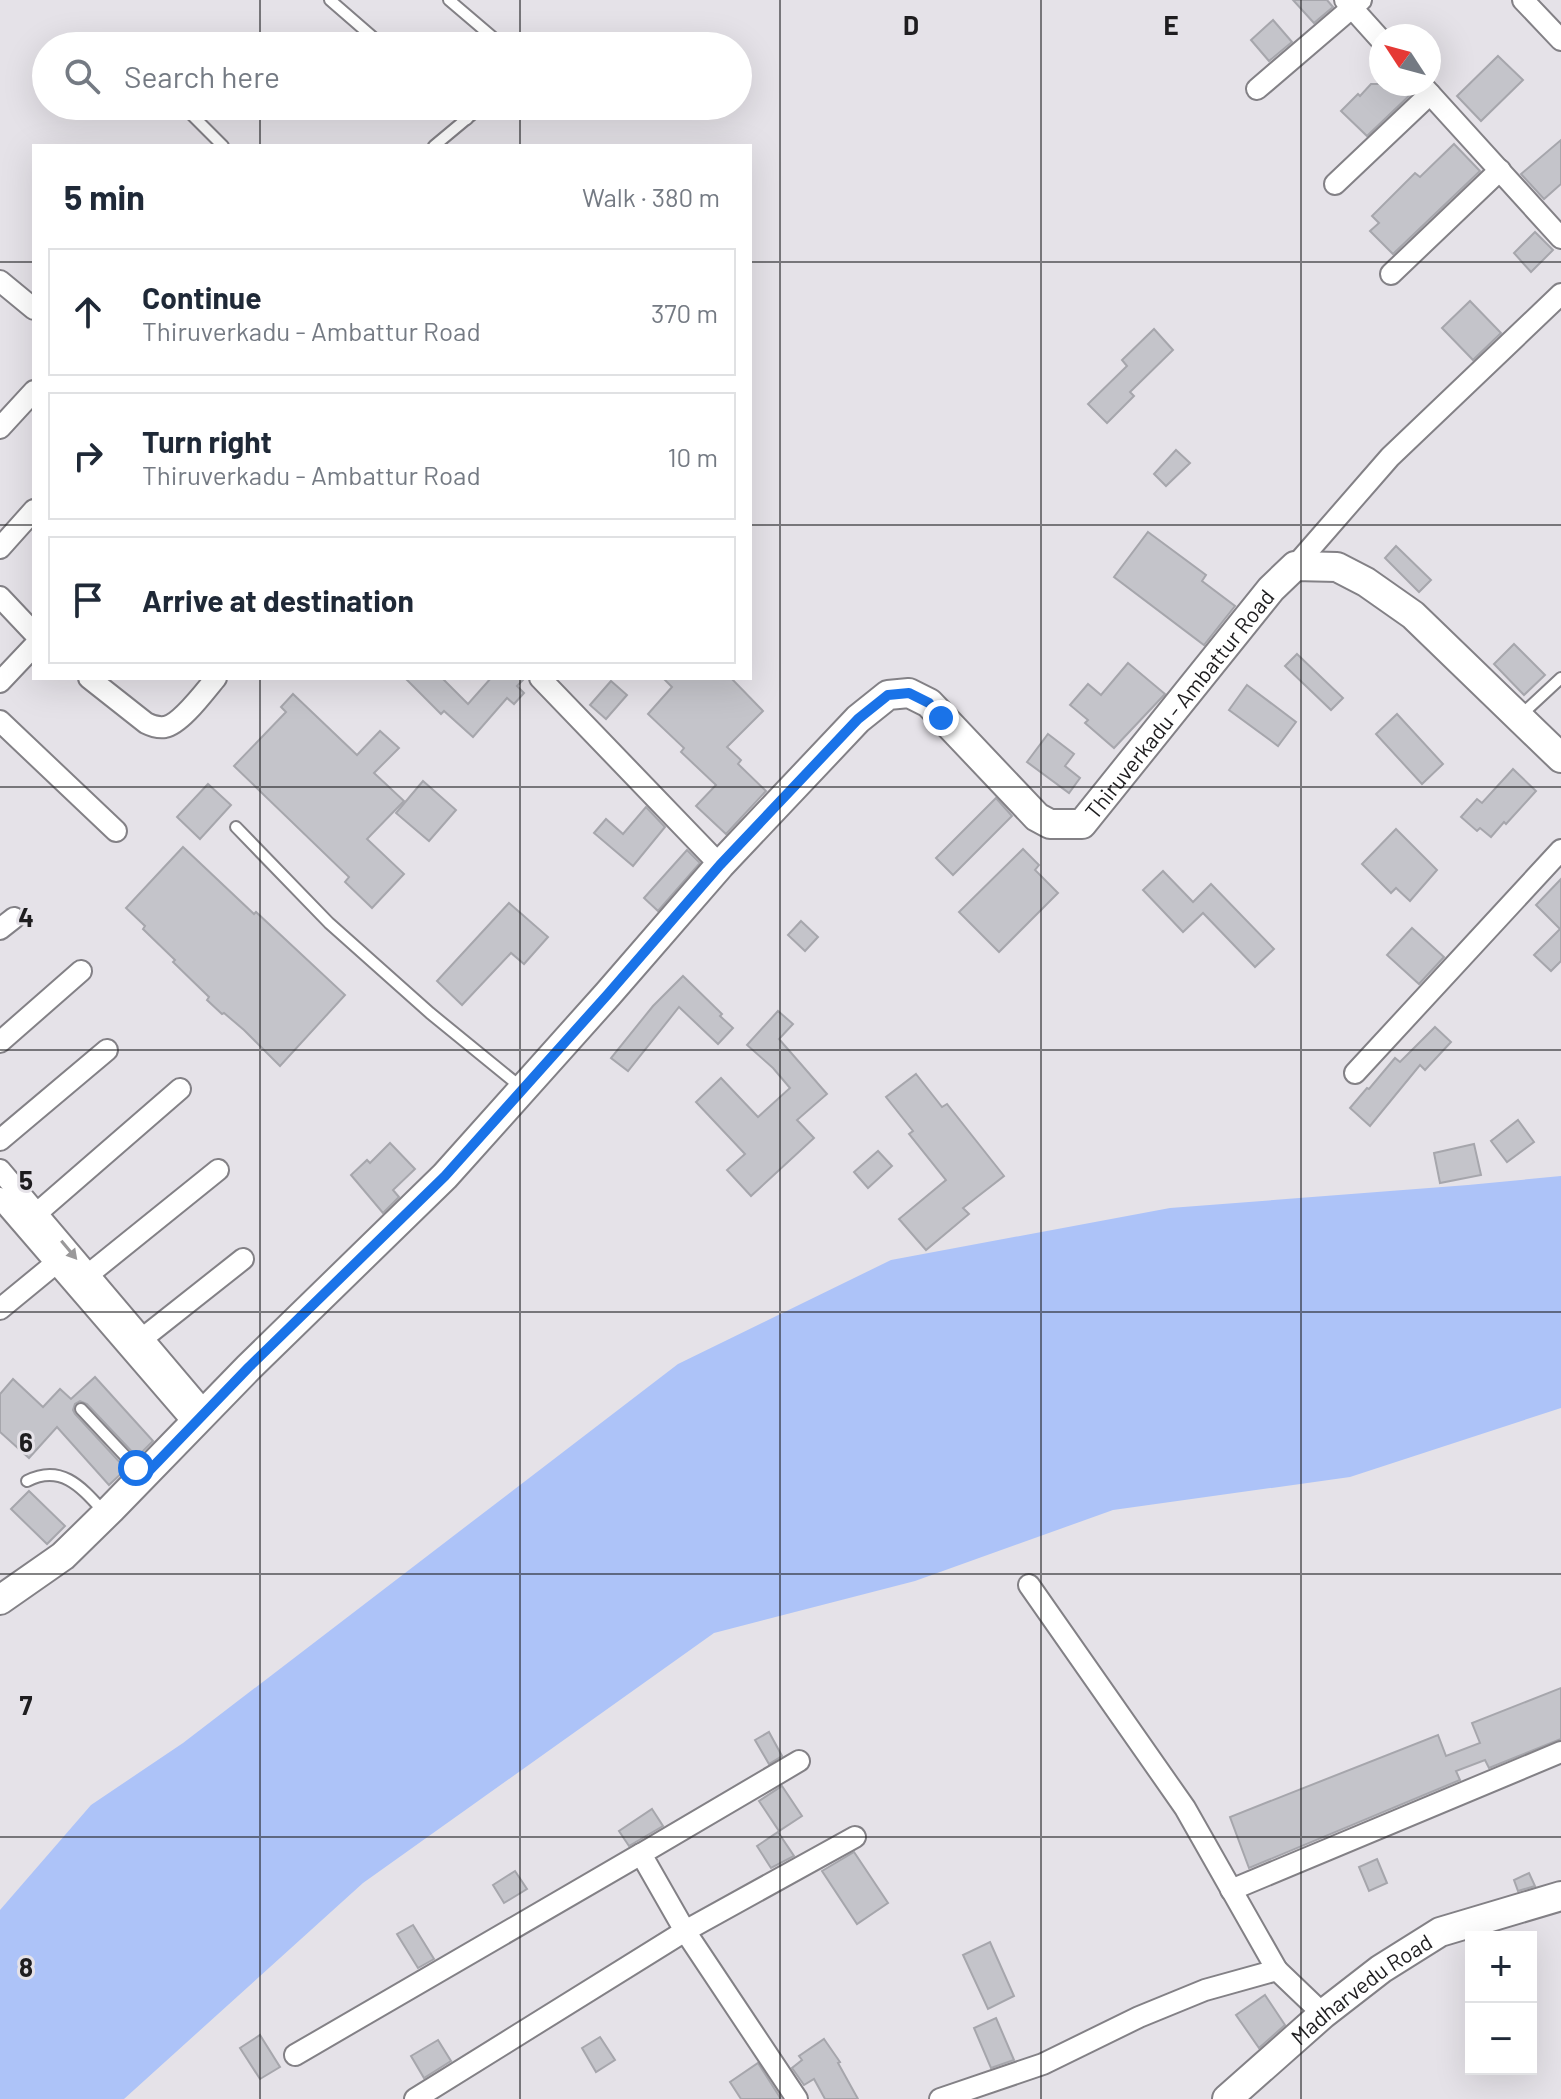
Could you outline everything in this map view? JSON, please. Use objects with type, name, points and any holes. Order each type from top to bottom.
[{"type":"main road","points":[[1295,566],[1337,567],[1366,582],[1413,615],[1561,758]]},
{"type":"main road","name":"Thiruverkadu - Ambattur Road","points":[[0,1600],[63,1556],[249,1367],[445,1176],[720,865],[858,719],[888,695],[909,693],[929,703],[1037,817],[1050,824],[1082,824],[1261,601],[1295,566]]},
{"type":"main road","name":"Madharvedu Road","points":[[1227,2099],[1323,2014],[1381,1969],[1440,1932],[1561,1896]]},
{"type":"street","points":[[1523,0],[1561,40]]},
{"type":"street","points":[[1257,89],[1353,3],[1369,24]]},
{"type":"street","points":[[1335,184],[1419,96]]},
{"type":"street","points":[[1432,96],[1561,238]]},
{"type":"street","points":[[1391,274],[1500,170]]},
{"type":"street","points":[[4,294],[32,308]]},
{"type":"street","points":[[1295,566],[1390,457],[1561,294]]},
{"type":"street","points":[[0,428],[32,393]]},
{"type":"street","points":[[0,548],[32,512]]},
{"type":"street","points":[[0,597],[32,631]]},
{"type":"street","points":[[0,682],[32,648]]},
{"type":"street","points":[[94,680],[146,723],[167,727],[178,720],[214,680]]},
{"type":"street","points":[[542,680],[720,865]]},
{"type":"street","points":[[0,721],[116,831]]},
{"type":"street","points":[[1355,1073],[1561,850]]},
{"type":"street","points":[[0,1042],[81,971]]},
{"type":"street","points":[[0,1140],[107,1050]]},
{"type":"street","points":[[30,1219],[180,1089]]},
{"type":"street","points":[[0,1170],[56,1263],[137,1344],[200,1418]]},
{"type":"street","points":[[89,1274],[218,1170]]},
{"type":"street","points":[[0,1198],[30,1219],[89,1274],[137,1344]]},
{"type":"street","points":[[137,1344],[243,1259]]},
{"type":"street","points":[[0,1309],[56,1263]]},
{"type":"street","points":[[1029,1585],[1185,1808],[1277,1970],[1323,2014]]},
{"type":"street","points":[[1231,1890],[1561,1752]]},
{"type":"street","points":[[295,2055],[799,1761]]},
{"type":"street","points":[[415,2099],[685,1931],[855,1837]]},
{"type":"street","points":[[641,1854],[685,1931],[797,2099]]},
{"type":"street","points":[[940,2099],[1043,2064],[1139,2017],[1205,1990],[1277,1970]]},
{"type":"lane","points":[[330,0],[367,32]]},
{"type":"lane","points":[[449,0],[487,32]]},
{"type":"lane","points":[[197,120],[221,144]]},
{"type":"lane","points":[[436,144],[466,120]]},
{"type":"lane","points":[[1519,717],[1561,678]]},
{"type":"lane","points":[[236,827],[329,923],[430,1013],[524,1089]]},
{"type":"lane","points":[[81,1409],[144,1476]]},
{"type":"lane","points":[[27,1481],[41,1473],[56,1474],[78,1485],[105,1513]]},
{"type":"water","points":[[1561,1176],[1561,1408],[1350,1477],[1113,1510],[915,1581],[714,1633],[363,1883],[124,2099],[0,2099],[0,1910],[91,1805],[183,1743],[678,1364],[891,1260],[1170,1208]]},
{"type":"building","points":[[1293,0],[1327,0],[1333,7],[1314,23]]},
{"type":"building","points":[[1273,20],[1292,42],[1269,61],[1251,40]]},
{"type":"building","points":[[1498,56],[1523,80],[1481,121],[1457,96]]},
{"type":"building","points":[[1369,86],[1369,96],[1409,96],[1367,136],[1341,111],[1358,94],[1360,96]]},
{"type":"building","points":[[1561,140],[1561,184],[1544,199],[1521,174]]},
{"type":"building","points":[[1454,144],[1480,171],[1393,254],[1370,231],[1379,223],[1372,216],[1415,173],[1420,177]]},
{"type":"building","points":[[1535,232],[1553,250],[1531,272],[1514,253]]},
{"type":"building","points":[[1470,301],[1501,333],[1473,360],[1442,328]]},
{"type":"building","points":[[1154,329],[1173,350],[1130,392],[1134,396],[1107,423],[1088,404],[1127,366],[1122,360]]},
{"type":"building","points":[[1176,450],[1190,463],[1166,486],[1154,474]]},
{"type":"building","points":[[1148,532],[1206,575],[1202,581],[1235,606],[1204,645],[1114,577]]},
{"type":"building","points":[[1396,546],[1431,580],[1419,592],[1385,558]]},
{"type":"building","points":[[1514,644],[1545,675],[1524,695],[1494,664]]},
{"type":"building","points":[[1297,654],[1343,698],[1331,710],[1285,666]]},
{"type":"building","points":[[1128,663],[1165,694],[1114,748],[1070,705],[1088,684],[1101,695]]},
{"type":"building","points":[[407,680],[444,680],[468,704],[489,680],[523,680],[517,686],[524,693],[514,704],[507,698],[473,737],[444,711],[441,714]]},
{"type":"building","points":[[665,680],[733,680],[763,711],[727,747],[741,760],[738,764],[766,791],[726,834],[696,806],[716,785],[681,752],[684,748],[648,714],[672,687]]},
{"type":"building","points":[[611,681],[627,695],[606,719],[590,705]]},
{"type":"building","points":[[1247,685],[1296,722],[1278,746],[1229,710]]},
{"type":"building","points":[[293,694],[357,755],[380,731],[399,748],[374,773],[404,801],[367,839],[404,874],[372,908],[345,882],[349,877],[234,766],[286,712],[281,707]]},
{"type":"building","points":[[1397,714],[1443,764],[1422,784],[1376,734]]},
{"type":"building","points":[[1048,734],[1074,754],[1065,766],[1080,778],[1069,793],[1027,762]]},
{"type":"building","points":[[1513,769],[1536,791],[1491,837],[1480,828],[1477,831],[1461,817],[1477,799],[1482,803]]},
{"type":"building","points":[[423,781],[456,810],[429,841],[396,813]]},
{"type":"building","points":[[208,784],[231,805],[200,839],[177,817]]},
{"type":"building","points":[[996,798],[1012,816],[953,875],[936,858]]},
{"type":"building","points":[[646,807],[665,827],[633,866],[594,833],[606,819],[623,834]]},
{"type":"building","points":[[1396,829],[1437,870],[1410,901],[1396,888],[1391,893],[1362,864]]},
{"type":"building","points":[[183,847],[345,995],[280,1066],[244,1030],[207,1000],[209,997],[173,962],[175,960],[126,908]]},
{"type":"building","points":[[1023,849],[1039,865],[1035,870],[1058,893],[999,952],[959,912]]},
{"type":"building","points":[[687,850],[700,863],[658,911],[644,898]]},
{"type":"building","points":[[1163,871],[1193,902],[1211,884],[1274,949],[1255,967],[1203,913],[1183,932],[1143,890]]},
{"type":"building","points":[[1561,879],[1561,961],[1551,971],[1534,955],[1560,929],[1536,905]]},
{"type":"building","points":[[509,903],[548,937],[524,964],[511,953],[462,1005],[437,981]]},
{"type":"building","points":[[801,921],[818,937],[805,951],[788,935]]},
{"type":"building","points":[[1412,928],[1444,957],[1419,984],[1387,955]]},
{"type":"building","points":[[683,976],[733,1028],[718,1044],[679,1007],[628,1071],[611,1058],[653,1006]]},
{"type":"building","points":[[778,1011],[793,1024],[779,1039],[827,1094],[797,1120],[814,1138],[751,1196],[727,1170],[745,1154],[696,1102],[721,1078],[758,1117],[790,1088],[747,1045]]},
{"type":"building","points":[[1435,1027],[1451,1042],[1425,1070],[1420,1065],[1370,1126],[1350,1108],[1395,1058],[1400,1062]]},
{"type":"building","points":[[916,1074],[942,1107],[947,1104],[1004,1176],[963,1208],[969,1214],[926,1250],[899,1219],[946,1180],[909,1134],[913,1131],[886,1097]]},
{"type":"building","points":[[1518,1120],[1534,1142],[1507,1162],[1491,1141]]},
{"type":"building","points":[[390,1143],[415,1169],[393,1190],[399,1197],[383,1213],[351,1175],[367,1160],[370,1163]]},
{"type":"building","points":[[1474,1144],[1481,1175],[1440,1183],[1434,1153]]},
{"type":"building","points":[[878,1151],[892,1166],[868,1188],[854,1172]]},
{"type":"building","points":[[95,1377],[153,1441],[137,1457],[87,1404],[80,1401],[75,1404],[75,1414],[126,1469],[109,1485],[57,1427],[29,1458],[0,1432],[0,1394],[13,1379],[43,1407],[60,1389],[71,1399]]},
{"type":"building","points":[[29,1491],[65,1526],[47,1544],[11,1509]]},
{"type":"building","points":[[1561,1688],[1561,1739],[1489,1768],[1485,1760],[1456,1771],[1460,1780],[1249,1868],[1230,1817],[1438,1735],[1446,1756],[1480,1743],[1472,1723]]},
{"type":"building","points":[[769,1732],[782,1756],[769,1764],[755,1740]]},
{"type":"building","points":[[782,1786],[802,1816],[779,1831],[759,1801]]},
{"type":"building","points":[[652,1809],[663,1826],[629,1846],[619,1831]]},
{"type":"building","points":[[778,1832],[794,1856],[771,1868],[757,1846]]},
{"type":"building","points":[[854,1852],[888,1903],[857,1924],[822,1871]]},
{"type":"building","points":[[1377,1859],[1387,1883],[1369,1891],[1359,1867]]},
{"type":"building","points":[[515,1871],[527,1889],[504,1903],[493,1885]]},
{"type":"building","points":[[1529,1873],[1535,1886],[1518,1891],[1514,1880]]},
{"type":"building","points":[[413,1925],[434,1959],[418,1968],[397,1934]]},
{"type":"building","points":[[990,1942],[1014,1996],[988,2009],[963,1955]]},
{"type":"building","points":[[1265,1995],[1285,2025],[1259,2048],[1236,2015]]},
{"type":"building","points":[[996,2018],[1014,2060],[991,2068],[974,2028]]},
{"type":"building","points":[[260,2035],[280,2067],[260,2079],[240,2048]]},
{"type":"building","points":[[600,2037],[615,2060],[596,2072],[582,2048]]},
{"type":"building","points":[[824,2039],[840,2062],[858,2099],[825,2099],[814,2079],[804,2085],[792,2068],[802,2060],[799,2056]]},
{"type":"building","points":[[438,2040],[451,2061],[424,2078],[411,2056]]},
{"type":"building","points":[[758,2063],[781,2099],[741,2099],[730,2082]]},
{"type":"route","points":[[136,1468],[144,1476],[249,1367],[445,1176],[720,865],[858,719],[888,695],[909,693],[929,703],[941,718]]}]
